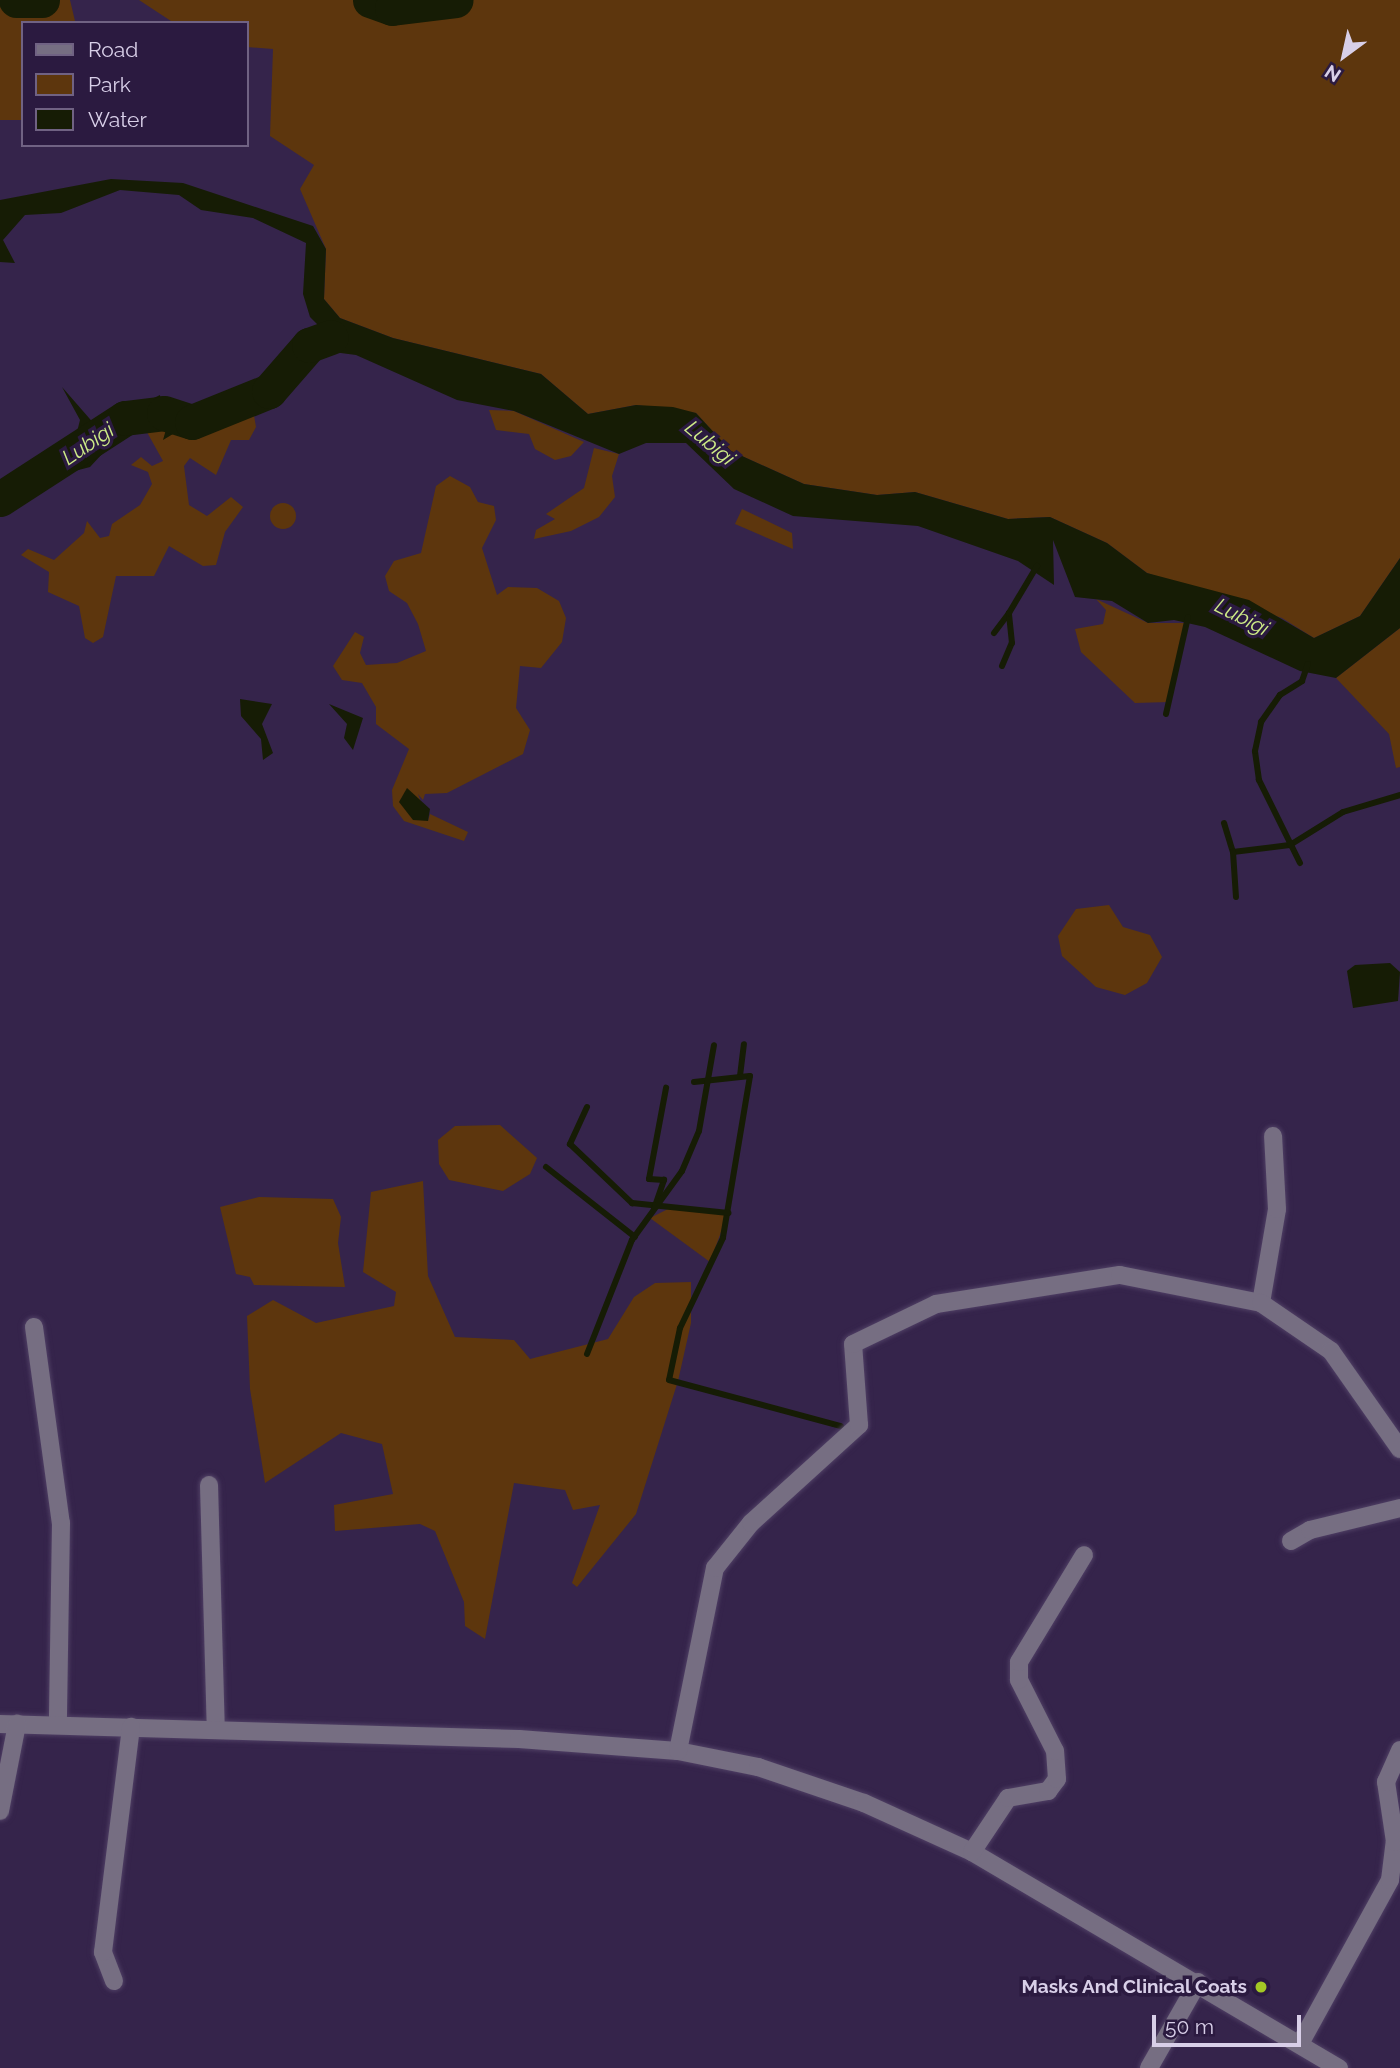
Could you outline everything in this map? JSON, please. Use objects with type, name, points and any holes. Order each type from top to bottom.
[{"type":"street","points":[[1261,1303],[1277,1209],[1273,1136]]},
{"type":"street","points":[[678,1751],[715,1568],[751,1523],[859,1424],[853,1344],[936,1304],[1120,1275],[1261,1303],[1331,1352],[1400,1449]]},
{"type":"street","points":[[34,1327],[61,1523],[58,1722]]},
{"type":"street","points":[[209,1485],[216,1729]]},
{"type":"street","points":[[1291,1541],[1310,1530],[1400,1508]]},
{"type":"street","points":[[972,1852],[1009,1798],[1048,1791],[1058,1779],[1055,1751],[1019,1680],[1019,1662],[1084,1555]]},
{"type":"street","points":[[0,1811],[8,1724],[58,1722],[678,1751],[758,1767],[864,1803],[972,1852],[1301,2042],[1339,2068]]},
{"type":"street","points":[[114,1981],[103,1952],[131,1727]]},
{"type":"street","points":[[1301,2042],[1390,1880],[1395,1842],[1386,1782],[1400,1750]]},
{"type":"street","points":[[1149,2068],[1198,1982]]},
{"type":"green space","points":[[0,0],[70,0],[75,21],[21,21],[21,120],[0,120]]},
{"type":"green space","points":[[139,0],[1400,0],[1400,558],[1360,616],[1314,638],[1282,618],[1147,573],[1107,543],[1050,517],[1008,519],[915,492],[877,495],[804,484],[731,451],[696,413],[636,405],[588,414],[541,374],[393,338],[340,318],[324,299],[326,249],[300,189],[314,165],[270,136],[273,49],[248,47],[248,21],[171,21]]},
{"type":"green space","points":[[251,398],[256,427],[249,440],[231,440],[216,475],[190,458],[184,466],[189,505],[207,516],[231,497],[243,507],[225,532],[216,565],[203,566],[169,546],[154,576],[116,576],[103,637],[93,643],[85,638],[79,606],[48,592],[49,572],[21,555],[28,549],[54,560],[84,533],[87,521],[100,538],[109,536],[112,524],[140,505],[152,484],[148,472],[131,465],[141,457],[152,466],[163,461],[143,425],[172,431],[183,428],[180,418],[193,422]]},
{"type":"green space","points":[[489,410],[514,411],[584,442],[571,456],[555,460],[535,449],[529,434],[496,430]]},
{"type":"green space","points":[[594,448],[619,454],[612,476],[615,497],[599,517],[571,531],[534,539],[536,530],[555,519],[546,514],[584,488]]},
{"type":"green space","points":[[450,476],[470,487],[478,502],[494,506],[496,520],[482,548],[497,595],[508,587],[537,588],[559,601],[566,618],[562,642],[541,668],[520,666],[516,708],[530,730],[523,754],[447,793],[425,794],[423,800],[418,794],[428,821],[430,814],[468,832],[464,841],[404,821],[393,806],[392,790],[409,749],[376,724],[376,707],[362,683],[342,680],[333,666],[355,632],[364,637],[360,653],[366,665],[397,663],[426,651],[418,624],[407,603],[389,591],[385,576],[394,561],[421,553],[436,486]]},
{"type":"green space","points":[[283,503],[292,507],[296,516],[292,525],[283,529],[274,525],[270,516],[274,507]]},
{"type":"green space","points":[[742,509],[792,533],[793,549],[735,524]]},
{"type":"green space","points":[[1096,599],[1148,623],[1187,623],[1169,702],[1135,703],[1081,652],[1075,629],[1103,624],[1106,610]]},
{"type":"green space","points":[[1400,628],[1400,767],[1396,768],[1389,734],[1336,678]]},
{"type":"green space","points":[[1109,905],[1123,927],[1150,935],[1162,957],[1147,983],[1125,995],[1096,987],[1062,956],[1058,936],[1076,909]]},
{"type":"green space","points":[[500,1125],[537,1158],[530,1174],[503,1191],[449,1180],[439,1164],[438,1140],[455,1126]]},
{"type":"green space","points":[[423,1181],[428,1276],[455,1337],[514,1340],[530,1359],[608,1339],[634,1297],[655,1283],[691,1282],[691,1323],[678,1381],[636,1514],[577,1587],[572,1583],[600,1505],[573,1510],[565,1490],[514,1483],[485,1639],[465,1626],[464,1602],[435,1531],[420,1524],[335,1531],[334,1505],[393,1494],[382,1444],[341,1433],[265,1483],[250,1389],[247,1316],[273,1300],[316,1323],[394,1306],[396,1292],[363,1272],[371,1192]]},
{"type":"green space","points":[[259,1197],[333,1199],[341,1217],[338,1243],[345,1287],[254,1285],[250,1277],[236,1274],[220,1207]]},
{"type":"green space","points":[[676,1205],[728,1213],[710,1262],[650,1218]]},
{"type":"water","points":[[111,179],[183,183],[313,226],[326,249],[324,299],[340,318],[393,338],[541,374],[588,414],[636,405],[673,407],[696,413],[731,451],[804,484],[877,495],[915,492],[1008,519],[1050,517],[1107,543],[1147,573],[1249,600],[1314,638],[1360,616],[1400,558],[1400,628],[1336,678],[1300,671],[1205,627],[1174,620],[1148,623],[1112,601],[1075,597],[1053,540],[1054,585],[1018,561],[918,526],[793,516],[734,489],[686,443],[646,443],[619,454],[514,411],[457,400],[356,355],[333,352],[308,365],[293,365],[294,347],[324,331],[310,317],[303,294],[306,243],[253,218],[201,210],[179,195],[120,190],[61,213],[25,215],[3,240],[15,263],[0,262],[0,200]]},
{"type":"water","points":[[62,387],[96,426],[160,395],[161,404],[183,428],[163,440],[167,426],[128,426],[90,467],[71,472],[52,467],[74,444],[80,420]]},
{"type":"water","points":[[240,699],[272,704],[262,724],[273,753],[263,760],[261,739],[241,716]]},
{"type":"water","points":[[329,704],[363,718],[353,750],[344,738],[347,724]]},
{"type":"water","points":[[407,788],[430,809],[428,821],[413,820],[399,802]]},
{"type":"water","points":[[1390,963],[1400,972],[1398,1001],[1353,1008],[1347,971],[1355,965]]},
{"type":"waterway","name":"Lubigi","points":[[16,0],[42,0]]},
{"type":"waterway","name":"Lubigi","points":[[370,0],[392,8],[456,0]]},
{"type":"waterway","name":"Lubigi","points":[[0,499],[125,418],[164,413],[192,422],[269,391],[309,345],[331,337]]},
{"type":"waterway","points":[[1002,666],[1012,643],[1009,613],[1037,566]]},
{"type":"waterway","points":[[994,633],[1009,613]]},
{"type":"waterway","points":[[1166,714],[1188,617]]},
{"type":"waterway","points":[[1300,863],[1259,780],[1255,751],[1261,722],[1280,695],[1302,681],[1308,664]]},
{"type":"waterway","points":[[1224,823],[1233,852],[1290,845],[1343,812],[1400,795]]},
{"type":"waterway","points":[[1233,852],[1236,897]]},
{"type":"waterway","points":[[740,1076],[744,1044]]},
{"type":"waterway","points":[[587,1354],[632,1240],[682,1171],[699,1131],[714,1045]]},
{"type":"waterway","points":[[694,1082],[750,1076],[723,1238],[680,1328],[669,1380],[841,1426]]},
{"type":"waterway","points":[[654,1209],[664,1180],[649,1179],[666,1088]]},
{"type":"waterway","points":[[587,1107],[570,1144],[632,1203],[728,1213]]},
{"type":"waterway","points":[[546,1167],[635,1237]]},
{"type":"place","name":"Masks And Clinical Coats","points":[[1261,1987]]}]
